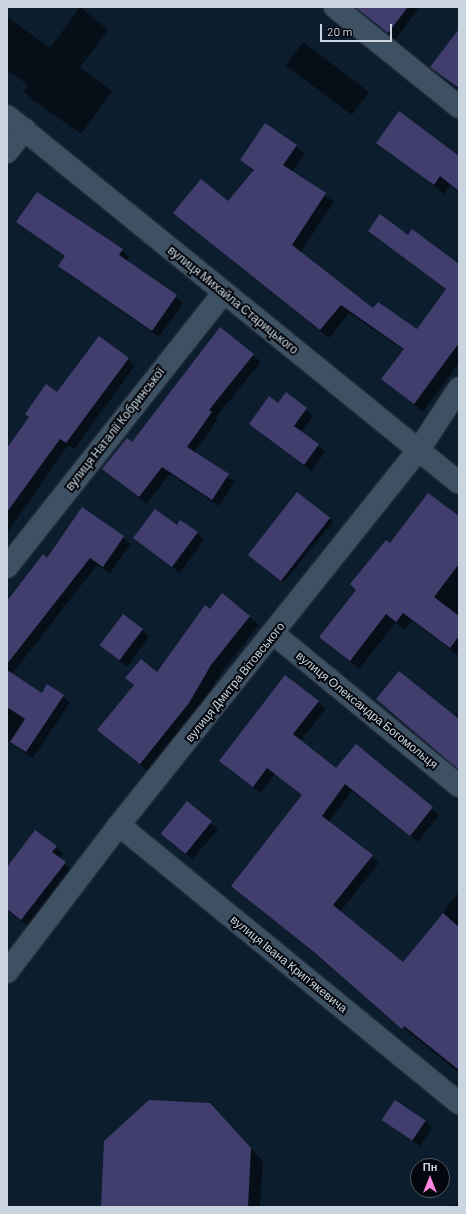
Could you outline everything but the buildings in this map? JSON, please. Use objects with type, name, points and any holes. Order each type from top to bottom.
[{"type":"street","points":[[335,7],[459,107]]},
{"type":"street","name":"вулиця Михайла Старицького","points":[[7,116],[25,129],[459,483]]},
{"type":"street","points":[[7,152],[25,129]]},
{"type":"street","name":"вулиця Наталії Кобринської","points":[[7,567],[224,292]]},
{"type":"street","name":"вулиця Дмитра Вітовського","points":[[7,972],[119,825],[274,634],[418,451],[459,388]]},
{"type":"street","name":"вулиця Олександра Богомольця","points":[[274,634],[459,786]]},
{"type":"street","name":"вулиця Івана Крипʼякевича","points":[[119,825],[459,1103]]}]
